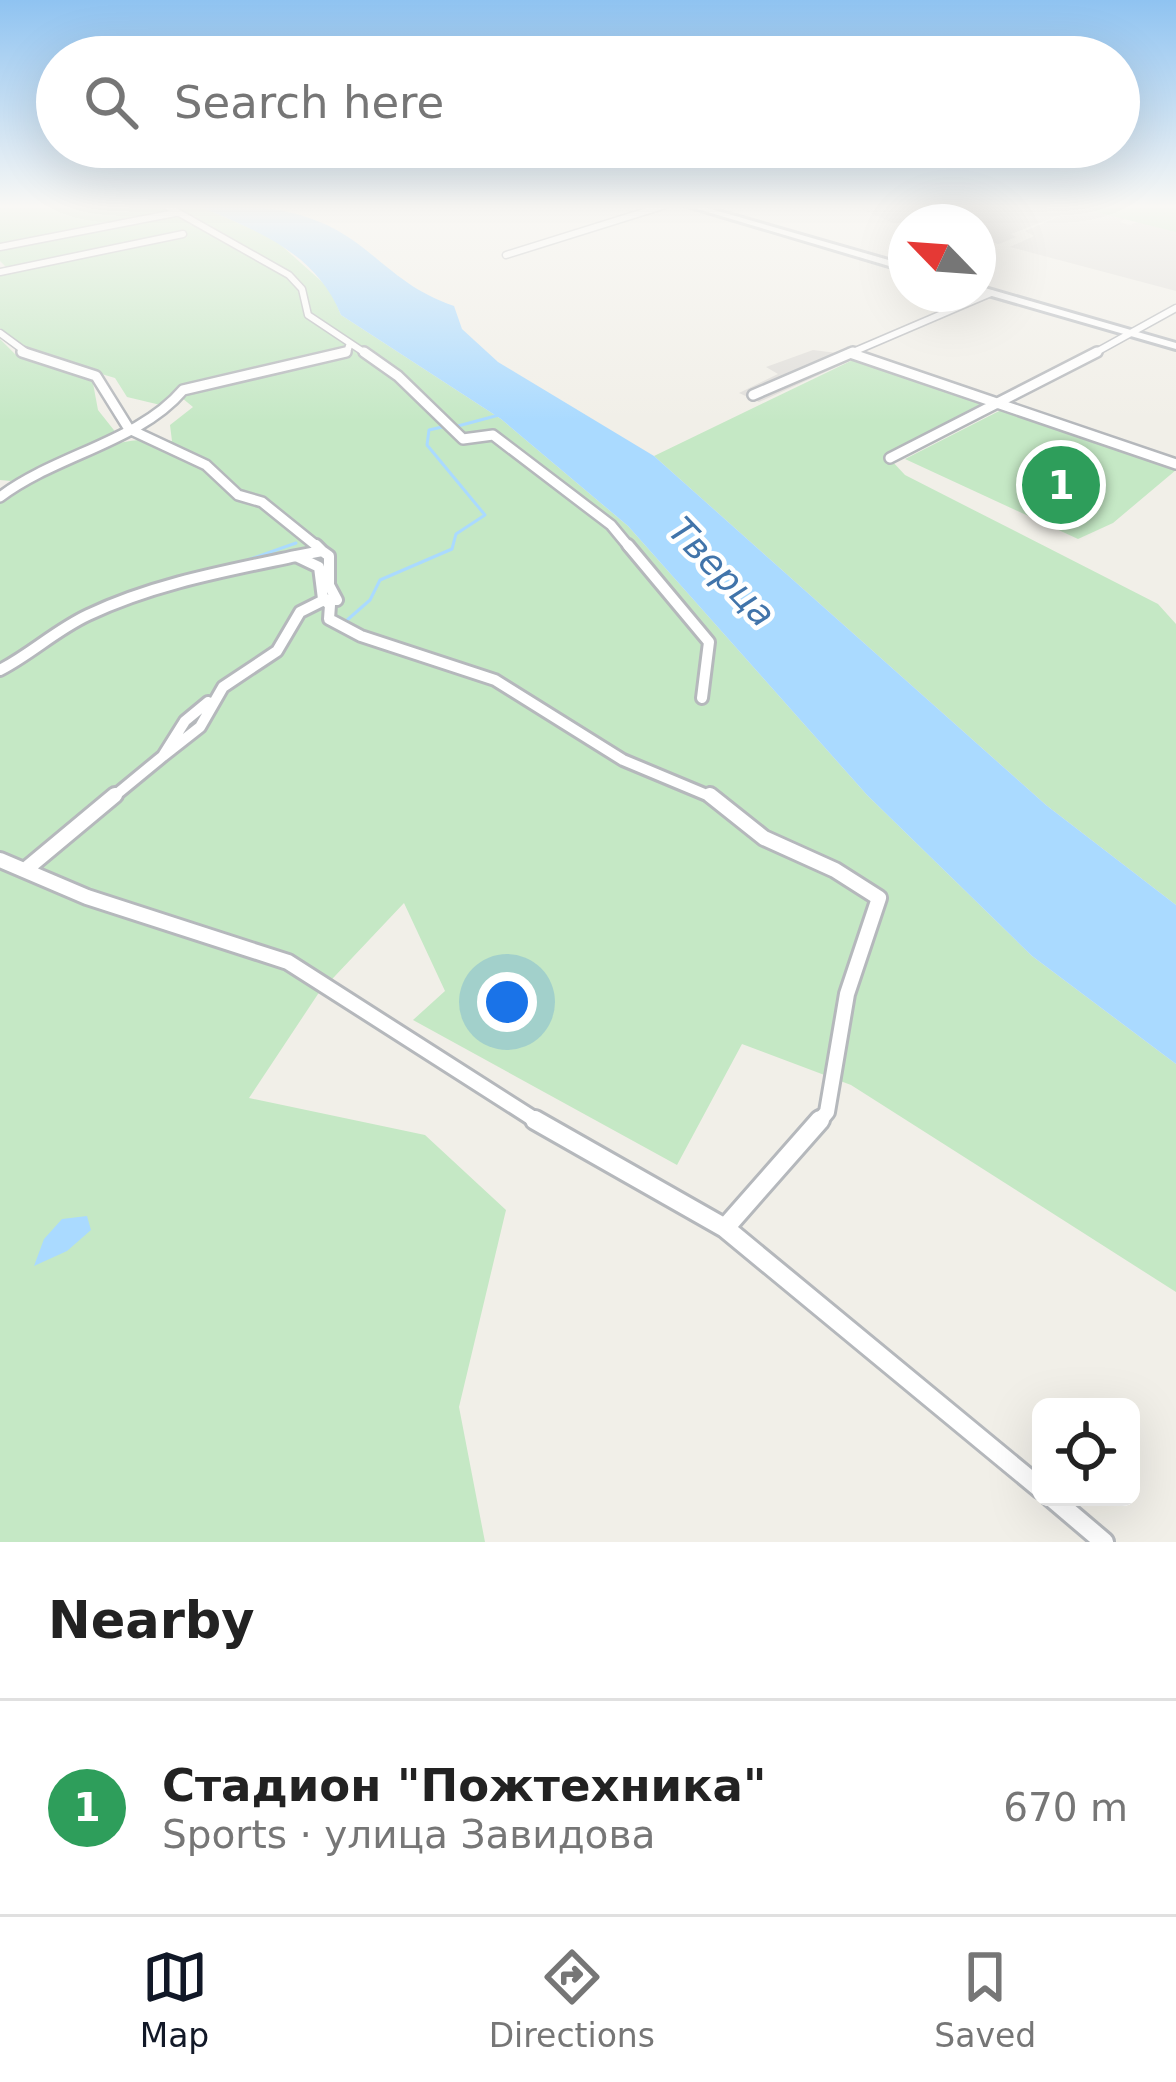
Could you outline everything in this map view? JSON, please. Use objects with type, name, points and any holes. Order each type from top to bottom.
[{"type":"main road","points":[[996,294],[1176,346]]},
{"type":"street","points":[[291,277],[302,289],[308,314],[398,376],[463,439],[493,435],[610,525],[709,642],[702,698]]},
{"type":"street","points":[[890,458],[1001,404],[1176,308]]},
{"type":"street","points":[[753,395],[946,312]]},
{"type":"street","points":[[0,333],[23,353],[96,376],[129,429],[206,465],[238,495],[262,502],[277,524],[306,535],[329,556],[329,585],[337,599],[299,610],[288,624],[283,646],[208,702],[203,725],[25,870]]},
{"type":"street","points":[[0,497],[28,476],[166,410],[183,390],[347,352],[350,343]]},
{"type":"street","points":[[850,353],[1176,464]]},
{"type":"street","points":[[114,437],[146,437]]},
{"type":"street","points":[[0,670],[74,622],[130,597],[198,574],[229,574],[322,550]]},
{"type":"street","points":[[295,556],[319,567],[324,600],[330,605],[329,619],[495,680],[623,760],[703,790],[764,838],[835,870],[879,898],[847,994],[827,1112],[725,1228]]},
{"type":"street","points":[[0,860],[87,897],[287,962],[493,1096],[725,1228],[1032,1482]]},
{"type":"street","points":[[1062,1506],[1104,1542]]},
{"type":"shaded area","points":[[1123,277],[1176,277],[1176,291]]},
{"type":"shaded area","points":[[813,350],[861,356],[759,402],[739,393],[778,374],[766,367]]},
{"type":"green space","points":[[0,277],[317,277],[330,289],[341,315],[501,419],[628,526],[867,795],[1032,956],[1176,1064],[1176,1292],[851,1085],[742,1044],[677,1165],[413,1020],[445,991],[404,903],[318,994],[249,1098],[425,1135],[506,1210],[459,1407],[485,1542],[0,1542],[0,501],[81,454],[126,442],[172,441],[170,425],[193,407],[182,398],[169,407],[127,397],[115,378],[28,352],[0,328]]},
{"type":"green space","points":[[0,339],[15,354],[92,378],[98,410],[117,434],[11,481],[0,480]]},
{"type":"green space","points":[[861,356],[1001,404],[890,459],[905,475],[1158,604],[1176,624],[1176,905],[1046,805],[654,456]]},
{"type":"green space","points":[[1005,408],[1176,470],[1113,523],[1078,539],[905,459]]},
{"type":"water","name":"Тверца","points":[[318,277],[401,277],[454,306],[462,329],[498,362],[654,456],[1046,805],[1176,905],[1176,1064],[1032,956],[867,795],[628,526],[501,419],[341,315]]},
{"type":"water","points":[[87,1216],[91,1230],[67,1251],[34,1266],[44,1239],[62,1219]]},
{"type":"waterway","points":[[458,426],[499,415]]},
{"type":"waterway","points":[[346,621],[370,600],[380,580],[452,549],[456,534],[485,515],[427,445],[429,430],[442,427]]},
{"type":"waterway","points":[[239,563],[296,543]]},
{"type":"place","name":"Стадион \"Пожтехника\"","points":[[1061,485]]}]
